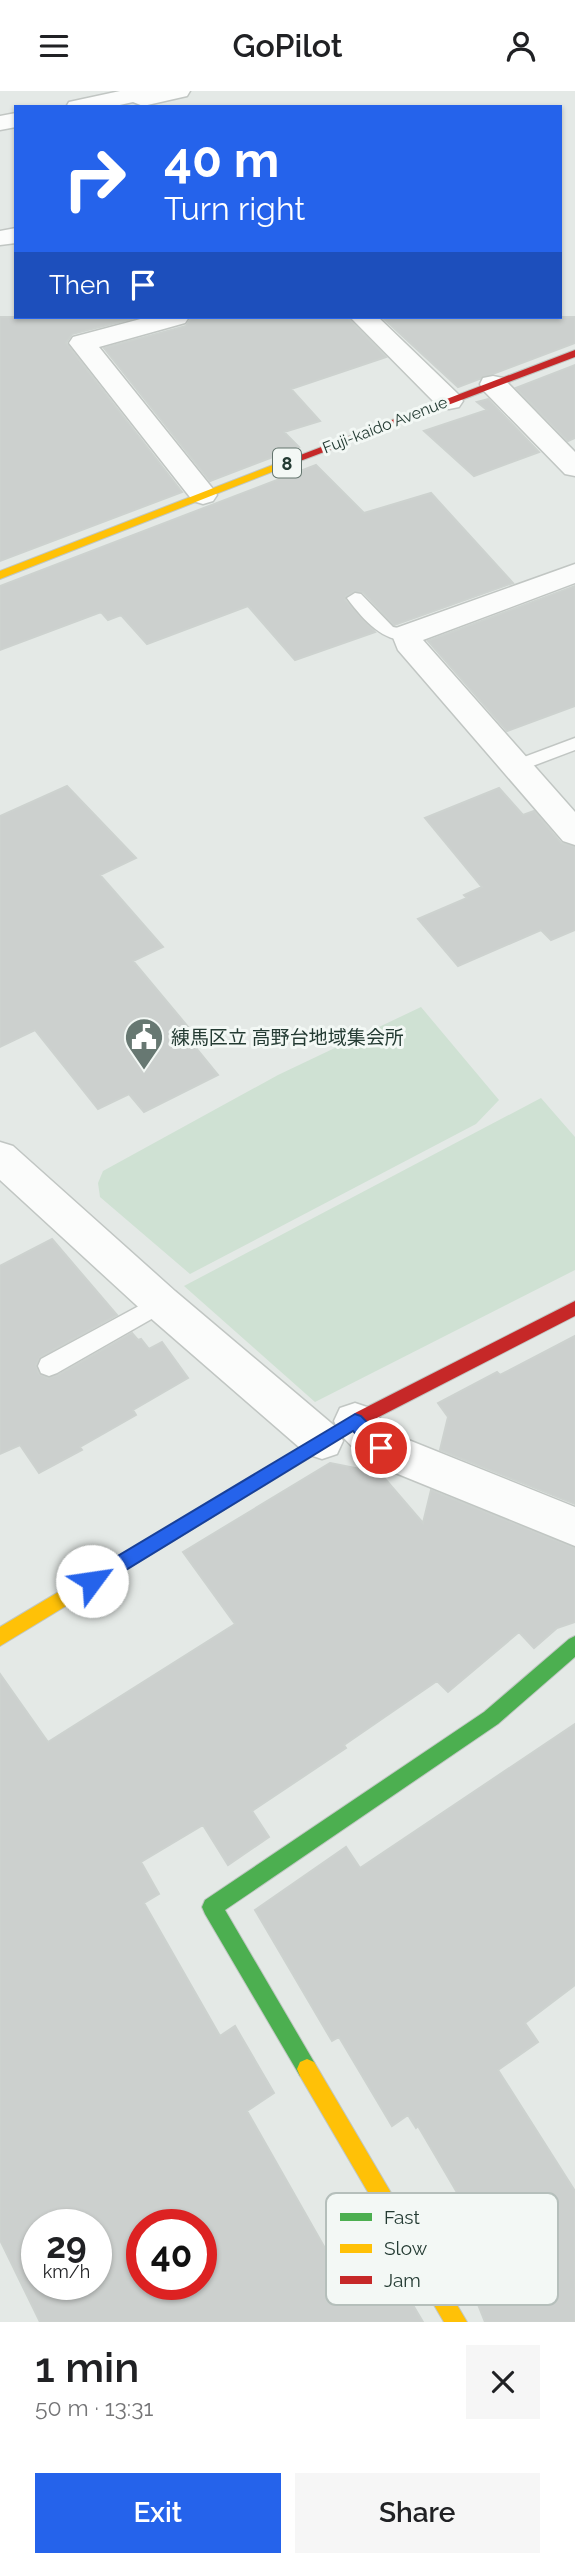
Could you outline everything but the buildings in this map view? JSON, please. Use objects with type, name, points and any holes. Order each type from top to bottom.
[{"type":"street","points":[[91,105],[178,91]]},
{"type":"street","points":[[169,319],[82,343],[203,495]]},
{"type":"street","points":[[365,319],[449,401]]},
{"type":"street","name":"Fuji-kaido Avenue","points":[[1,573],[575,353]]},
{"type":"street","points":[[493,384],[575,468]]},
{"type":"street","points":[[575,573],[407,635],[409,642],[514,767],[575,833]]},
{"type":"street","points":[[0,1157],[161,1303],[339,1431],[575,1527]]},
{"type":"street","points":[[0,1637],[339,1431],[575,1308]]},
{"type":"street","points":[[380,2193],[212,1907],[491,1718],[575,1645]]},
{"type":"street","points":[[446,2305],[456,2322]]},
{"type":"lane","points":[[355,598],[388,632],[407,635]]},
{"type":"lane","points":[[514,767],[575,744]]},
{"type":"lane","points":[[49,1366],[161,1303]]},
{"type":"green space","points":[[421,1007],[499,1100],[476,1124],[190,1274],[100,1197],[98,1183],[103,1171],[278,1075]]},
{"type":"green space","points":[[541,1098],[575,1137],[575,1270],[315,1402],[184,1286]]},
{"type":"traffic: fast","points":[[307,2069],[212,1907],[491,1718],[575,1645]]},
{"type":"traffic: slow","points":[[0,575],[283,464]]},
{"type":"traffic: slow","points":[[0,1637],[361,1418]]},
{"type":"traffic: slow","points":[[307,2069],[380,2193]]},
{"type":"traffic: slow","points":[[446,2305],[456,2322]]},
{"type":"traffic: jam","points":[[283,464],[575,353]]},
{"type":"traffic: jam","points":[[361,1418],[575,1308]]},
{"type":"place","name":"練馬区立 高野台地域集会所","points":[[144,1071]]},
{"type":"route","points":[[92,1581],[355,1421],[381,1448]]}]
